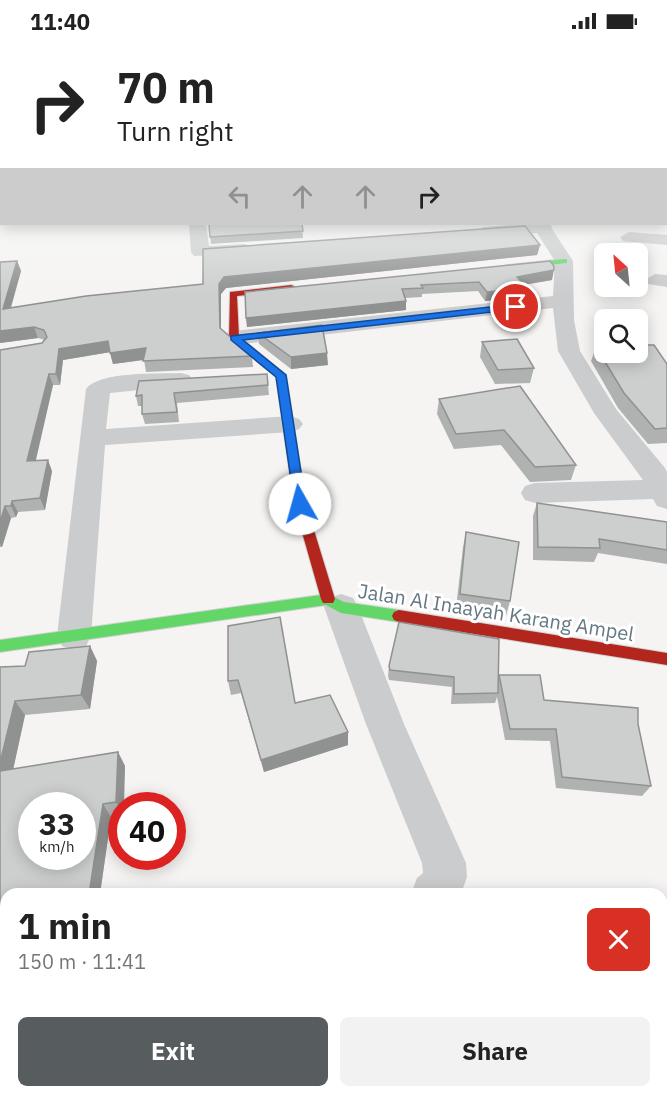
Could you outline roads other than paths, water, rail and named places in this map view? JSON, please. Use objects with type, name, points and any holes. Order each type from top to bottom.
[{"type":"street","points":[[198,225],[200,252],[260,248]]},
{"type":"street","points":[[462,233],[545,227],[543,227],[564,261],[562,320],[569,351],[606,413],[651,468],[664,494],[535,493]]},
{"type":"street","points":[[629,237],[667,240]]},
{"type":"street","points":[[494,268],[564,261]]},
{"type":"street","points":[[234,338],[233,294],[304,287]]},
{"type":"street","points":[[234,338],[564,302]]},
{"type":"street","points":[[234,338],[281,375],[300,504],[334,603],[444,863],[447,880],[442,888]]},
{"type":"street","points":[[246,377],[281,375]]},
{"type":"street","points":[[74,636],[98,389],[117,383],[199,379]]},
{"type":"street","points":[[92,438],[290,424]]},
{"type":"street","name":"Jalan Al Inaayah Karang Ampel","points":[[0,646],[334,603],[667,659]]}]
